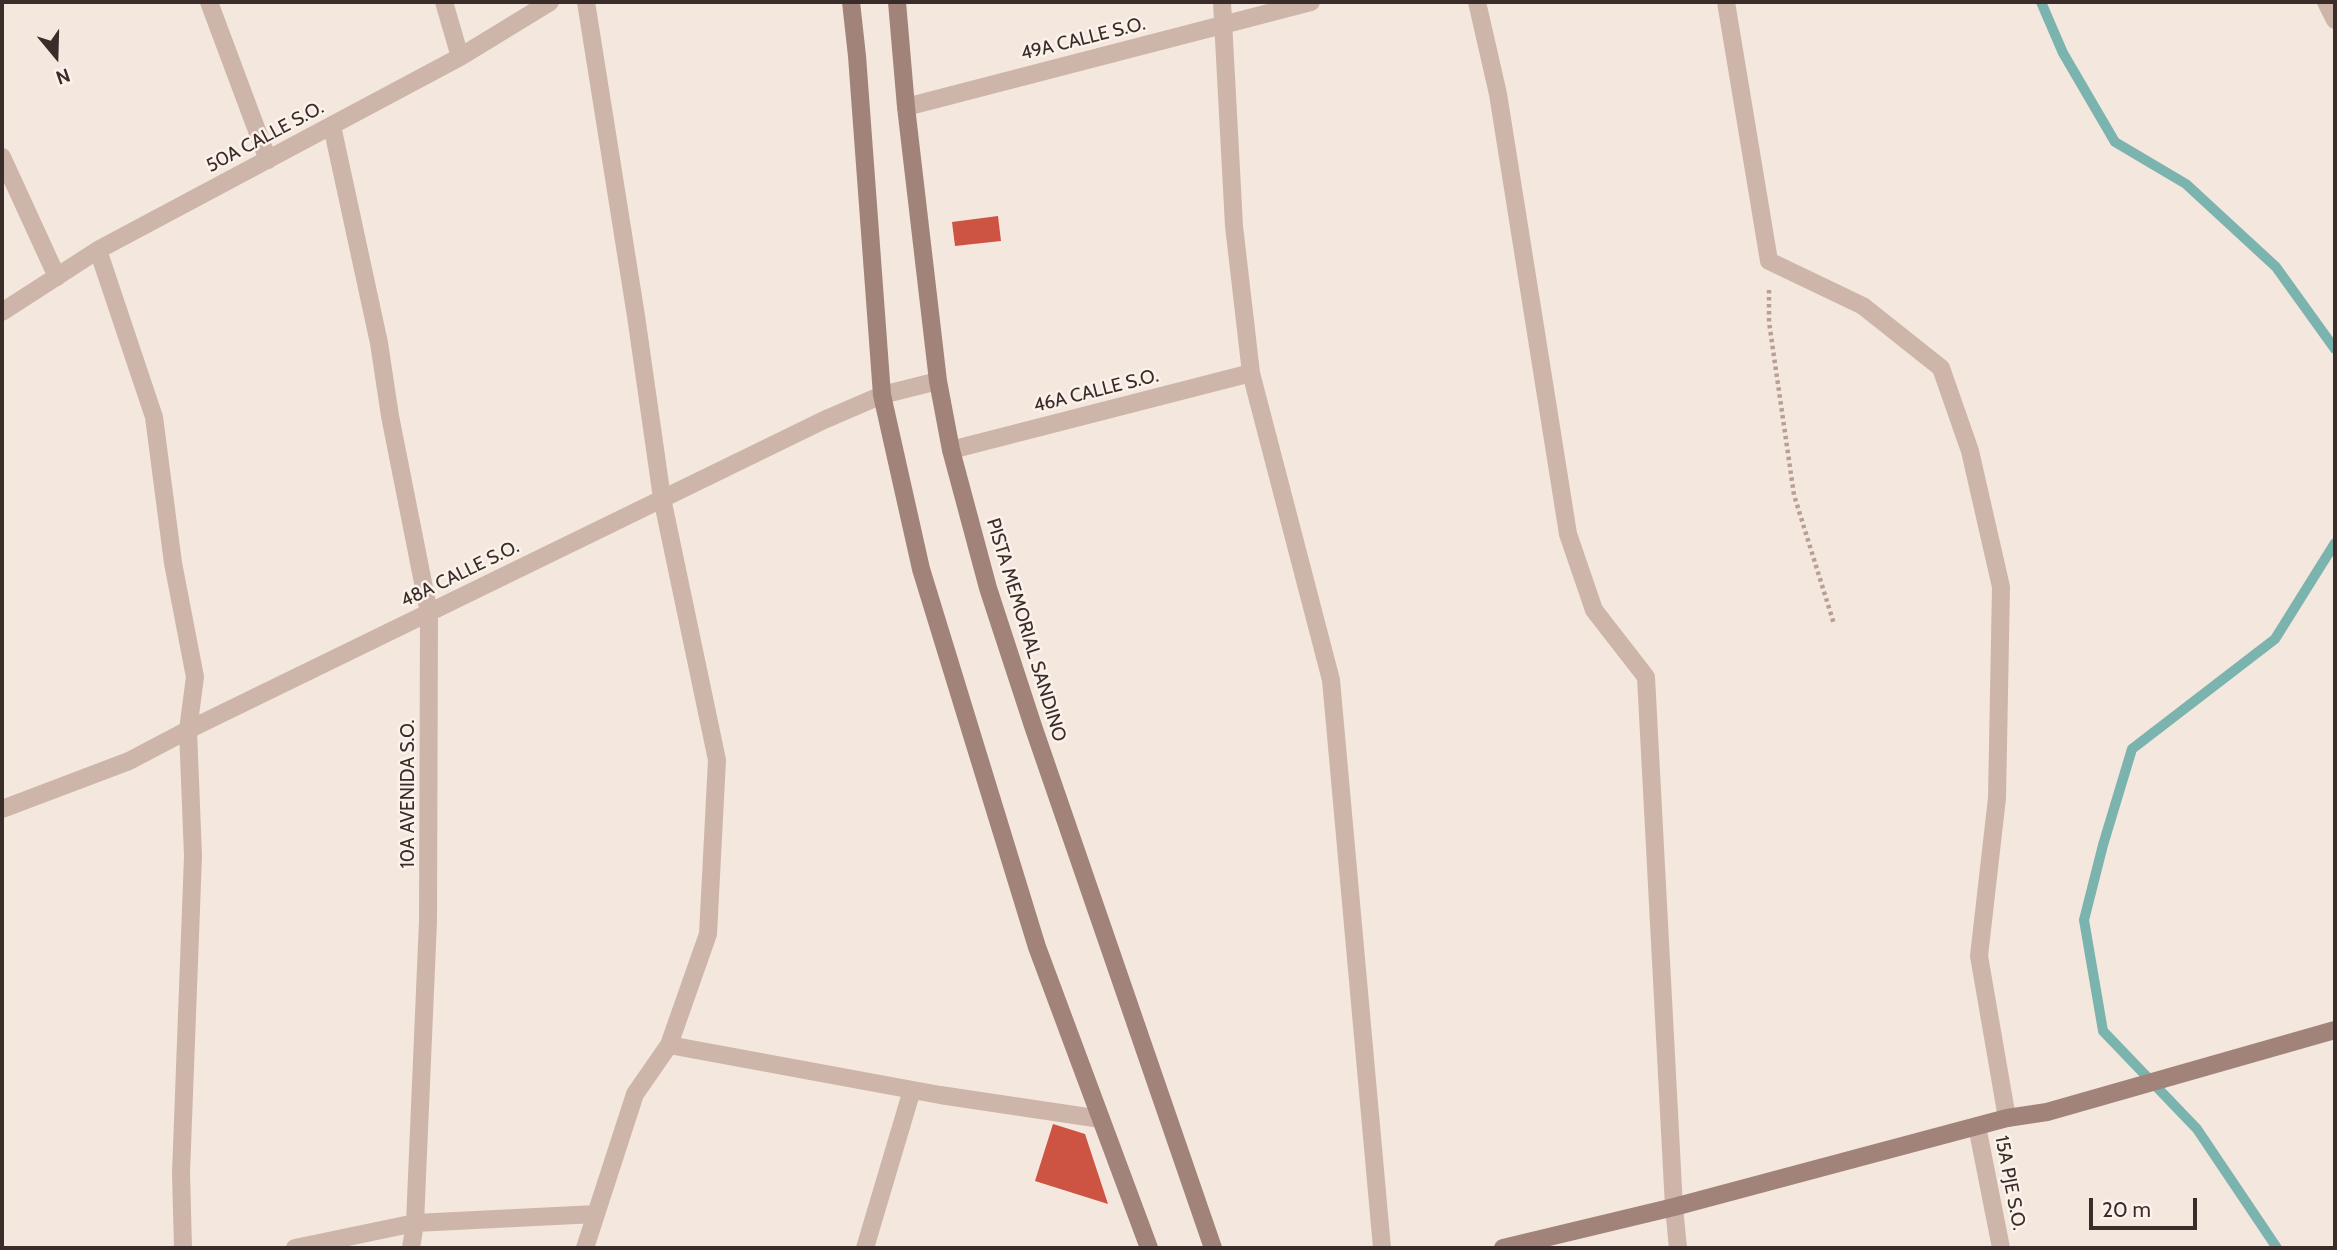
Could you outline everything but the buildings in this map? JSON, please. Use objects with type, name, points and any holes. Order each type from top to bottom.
[{"type":"main road","points":[[850,2],[857,56],[882,395],[921,569],[1037,947],[1149,1248]]},
{"type":"main road","name":"PISTA MEMORIAL SANDINO","points":[[897,2],[905,107],[938,381],[951,450],[988,588],[1213,1248]]},
{"type":"main road","points":[[1503,1248],[1674,1207],[2007,1118],[2047,1112],[2335,1030]]},
{"type":"street","points":[[209,2],[268,160]]},
{"type":"street","points":[[444,2],[460,57]]},
{"type":"street","name":"50A CALLE S.O.","points":[[2,313],[98,250],[460,57],[550,2]]},
{"type":"street","points":[[585,1248],[635,1094],[669,1045],[708,934],[717,760],[662,498],[586,2]]},
{"type":"street","points":[[1222,2],[1234,226],[1251,373],[1331,680],[1382,1248]]},
{"type":"street","name":"49A CALLE S.O.","points":[[905,107],[1311,2]]},
{"type":"street","points":[[1477,2],[1498,94],[1568,534],[1594,610],[1646,677],[1678,1248]]},
{"type":"street","points":[[1726,2],[1769,261],[1863,306],[1941,368],[1970,452],[2001,587],[1997,798],[1979,956],[2007,1118]]},
{"type":"street","points":[[2326,2],[2335,20]]},
{"type":"street","name":"10A AVENIDA S.O.","points":[[332,126],[379,343],[390,415],[429,613],[428,921],[415,1223],[411,1248]]},
{"type":"street","points":[[2,157],[57,277]]},
{"type":"street","points":[[98,250],[154,417],[173,563],[195,677],[188,730],[193,856],[181,1174],[183,1248]]},
{"type":"street","name":"46A CALLE S.O.","points":[[951,450],[1251,373]]},
{"type":"street","name":"48A CALLE S.O.","points":[[2,809],[129,761],[824,420],[882,395],[938,381]]},
{"type":"street","points":[[669,1045],[912,1090],[1101,1119]]},
{"type":"street","points":[[865,1248],[912,1090]]},
{"type":"street","name":"15A PJE S.O.","points":[[1977,1126],[2001,1248]]},
{"type":"street","points":[[295,1248],[415,1223],[596,1214]]},
{"type":"path","points":[[1769,261],[1769,323],[1794,495],[1834,624]]},
{"type":"waterway","points":[[2041,2],[2063,53],[2115,142],[2186,184],[2276,267],[2335,349]]},
{"type":"waterway","points":[[2277,1248],[2197,1129],[2103,1031],[2084,920],[2132,749],[2275,639],[2335,543]]}]
